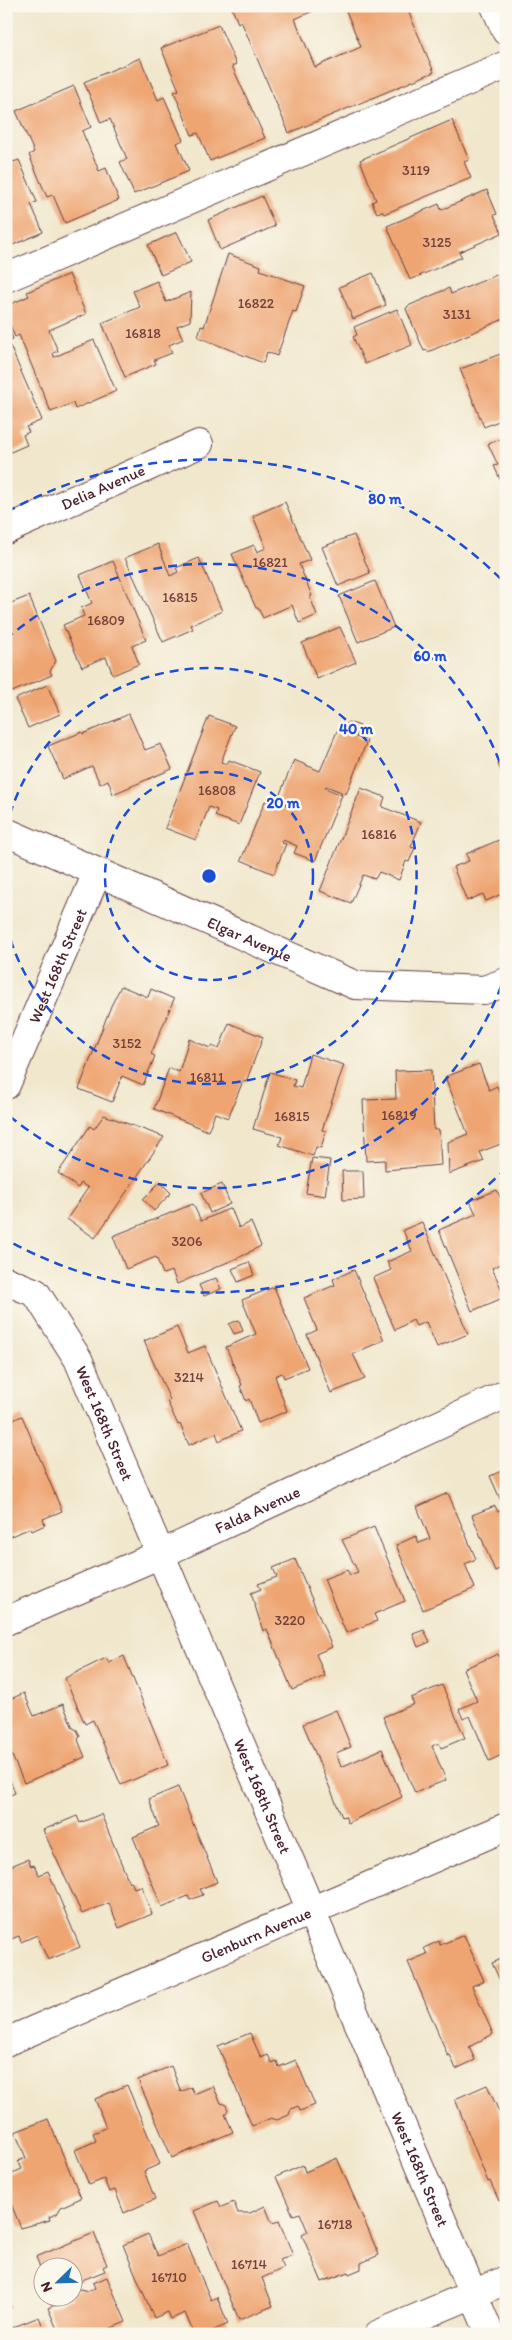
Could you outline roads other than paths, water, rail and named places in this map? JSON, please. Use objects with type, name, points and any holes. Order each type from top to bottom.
[{"type":"street","points":[[495,6],[506,31]]},
{"type":"street","points":[[6,278],[506,65]]},
{"type":"street","name":"Delia Avenue","points":[[6,530],[199,444]]},
{"type":"street","name":"Elgar Avenue","points":[[6,832],[355,985],[484,990],[506,982]]},
{"type":"street","name":"West 168th Street","points":[[6,1085],[97,873]]},
{"type":"street","name":"West 168th Street","points":[[6,1281],[36,1293],[78,1359],[490,2334]]},
{"type":"street","name":"Falda Avenue","points":[[6,1621],[160,1554],[506,1394]]},
{"type":"street","name":"Glenburn Avenue","points":[[6,2042],[310,1909],[506,1827]]},
{"type":"street","points":[[379,2334],[506,2280]]}]
